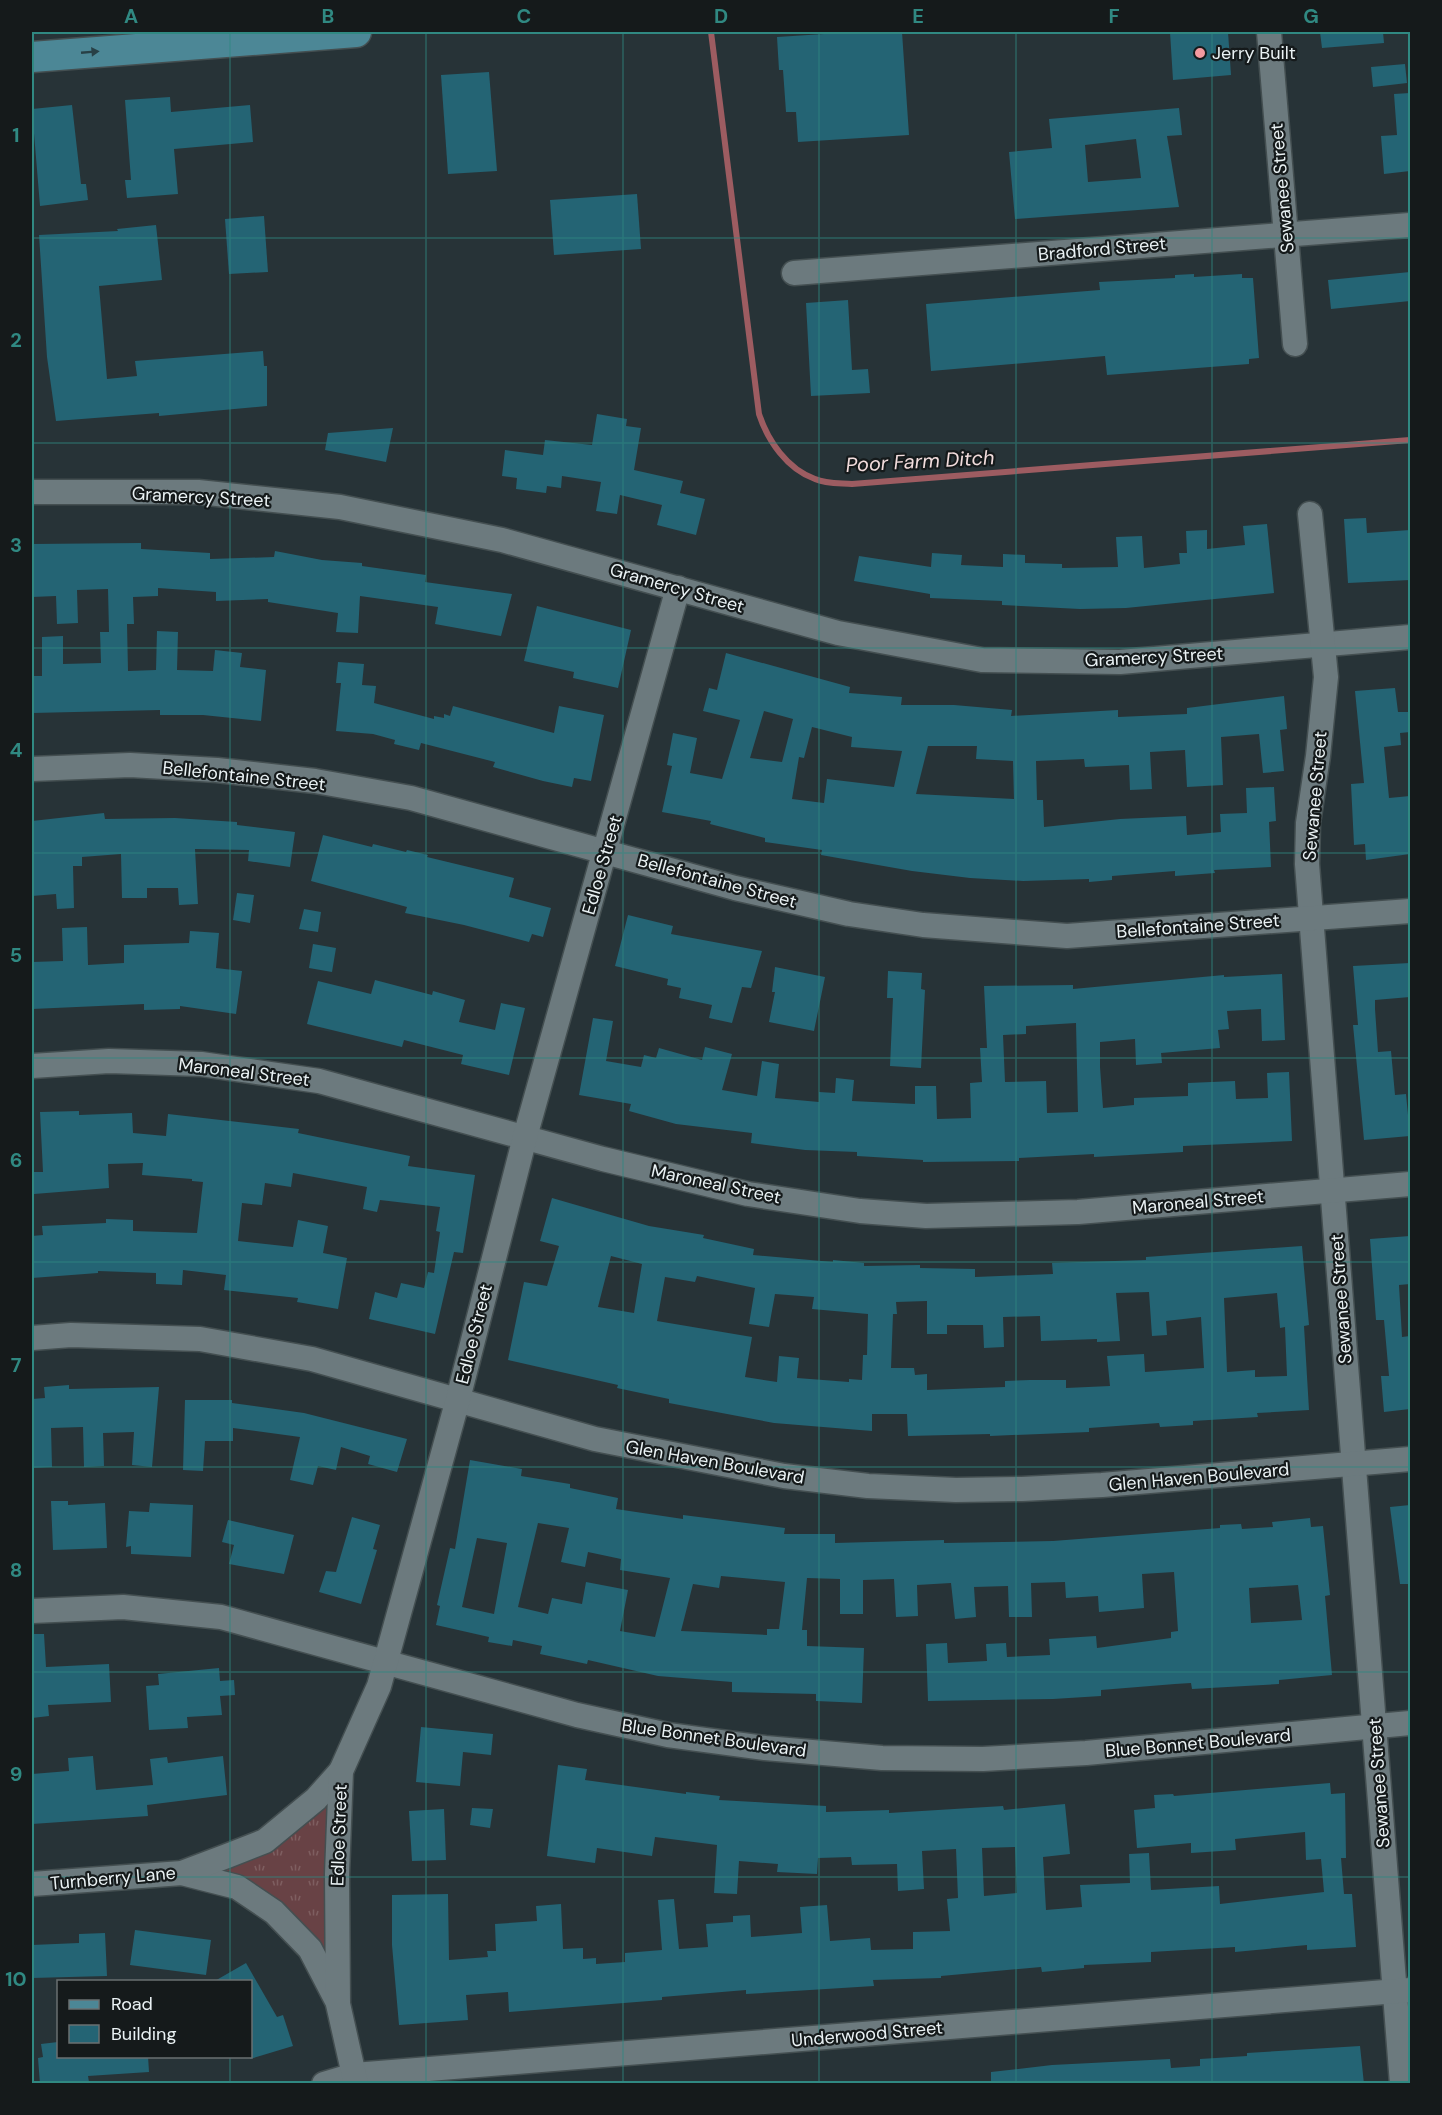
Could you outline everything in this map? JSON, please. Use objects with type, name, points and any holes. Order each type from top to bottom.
[{"type":"main road","points":[[32,57],[295,34],[356,32]]},
{"type":"street","name":"Sewanee Street","points":[[1269,32],[1295,344]]},
{"type":"street","name":"Bradford Street","points":[[794,273],[1410,225]]},
{"type":"street","name":"Gramercy Street","points":[[32,492],[198,492],[340,507],[502,540],[838,633],[982,660],[1120,662],[1410,637]]},
{"type":"street","name":"Sewanee Street","points":[[1310,514],[1326,677],[1308,823],[1307,864],[1374,1727],[1403,1991],[1402,2084]]},
{"type":"street","name":"Edloe Street","points":[[355,2079],[338,2004],[337,1874],[341,1771],[378,1686],[385,1663],[458,1399],[525,1137],[678,588]]},
{"type":"street","name":"Bellefontaine Street","points":[[32,769],[130,765],[217,770],[315,781],[411,798],[735,888],[849,914],[923,925],[1067,936],[1410,911]]},
{"type":"street","name":"Maroneal Street","points":[[32,1066],[109,1061],[201,1064],[319,1081],[603,1159],[748,1194],[860,1211],[926,1216],[1078,1212],[1410,1184]]},
{"type":"street","name":"Glen Haven Boulevard","points":[[32,1338],[71,1335],[200,1339],[312,1359],[594,1439],[774,1474],[868,1486],[956,1490],[1022,1489],[1410,1459]]},
{"type":"street","name":"Blue Bonnet Boulevard","points":[[32,1611],[123,1607],[211,1616],[577,1715],[668,1735],[765,1748],[882,1758],[983,1758],[1086,1753],[1410,1723]]},
{"type":"street","name":"Turnberry Lane","points":[[32,1884],[182,1873],[265,1841],[316,1799],[341,1771]]},
{"type":"street","points":[[182,1873],[237,1887],[274,1912],[310,1949],[338,2004]]},
{"type":"street","name":"Underwood Street","points":[[324,2084],[355,2079],[1403,1991]]},
{"type":"green space","points":[[341,1771],[338,2004],[292,1928],[182,1873],[227,1856]]},
{"type":"building","points":[[855,32],[902,32],[909,135],[798,142],[796,112],[786,112],[783,70],[779,70],[777,37]]},
{"type":"building","name":"Jerry Built","points":[[1170,32],[1228,32],[1231,75],[1173,80]]},
{"type":"building","points":[[1320,32],[1383,32],[1384,43],[1322,48]]},
{"type":"building","points":[[1405,64],[1407,83],[1373,87],[1371,67]]},
{"type":"building","points":[[489,72],[497,171],[448,174],[441,75]]},
{"type":"building","points":[[1410,93],[1410,171],[1384,174],[1381,136],[1397,135],[1394,94]]},
{"type":"building","points":[[170,97],[171,112],[250,105],[253,142],[174,149],[178,194],[127,198],[125,180],[131,180],[125,100]]},
{"type":"building","points":[[72,105],[81,184],[86,184],[88,200],[40,206],[32,109]]},
{"type":"building","points":[[1179,108],[1182,135],[1167,136],[1179,207],[1015,219],[1009,152],[1052,148],[1049,119]],"holes":[[[1136,139],[1141,178],[1088,182],[1085,145]]]},
{"type":"building","points":[[637,194],[641,249],[554,255],[550,200]]},
{"type":"building","points":[[264,216],[268,272],[229,274],[225,219]]},
{"type":"building","points":[[156,225],[162,280],[99,286],[107,379],[137,376],[135,361],[263,351],[264,366],[267,366],[267,406],[159,416],[159,413],[56,421],[47,357],[39,235],[118,231],[117,229]]},
{"type":"building","points":[[1410,272],[1410,301],[1331,309],[1328,280]]},
{"type":"building","points":[[1194,274],[1194,277],[1242,274],[1242,278],[1253,278],[1259,358],[1249,359],[1249,364],[1107,375],[1105,356],[931,371],[926,304],[1100,290],[1099,282],[1175,278],[1175,275]]},
{"type":"building","points":[[848,300],[852,370],[868,369],[870,393],[811,396],[806,303]]},
{"type":"building","points":[[597,414],[627,419],[626,426],[641,428],[634,470],[683,481],[680,493],[705,499],[696,535],[657,525],[662,505],[620,495],[617,514],[596,511],[601,482],[562,476],[561,488],[547,486],[546,493],[516,489],[517,478],[502,476],[505,450],[543,455],[545,440],[592,445]]},
{"type":"building","points":[[393,428],[386,462],[325,450],[328,433]]},
{"type":"building","points":[[1366,518],[1367,533],[1410,530],[1410,580],[1348,583],[1344,519]]},
{"type":"building","points":[[1267,524],[1274,593],[1126,608],[1080,609],[1002,605],[1002,601],[930,598],[930,594],[854,581],[859,556],[931,567],[932,553],[962,555],[961,565],[1003,567],[1003,554],[1025,555],[1025,563],[1062,564],[1062,568],[1118,567],[1116,537],[1142,536],[1144,568],[1180,564],[1179,553],[1187,553],[1186,531],[1207,530],[1207,549],[1245,545],[1243,526]]},
{"type":"building","points":[[141,543],[141,549],[210,553],[210,559],[274,557],[275,551],[322,560],[362,563],[362,566],[426,575],[425,582],[512,594],[501,636],[435,624],[438,607],[360,596],[358,633],[336,632],[338,613],[268,602],[268,599],[216,601],[216,592],[158,588],[158,596],[133,597],[134,624],[127,624],[128,671],[156,670],[157,631],[178,632],[177,670],[213,671],[215,650],[242,653],[240,667],[266,670],[261,721],[203,715],[160,715],[160,710],[32,713],[32,676],[42,676],[42,637],[63,636],[63,664],[101,663],[100,632],[109,632],[108,589],[77,590],[78,623],[57,624],[56,596],[32,597],[32,544]]},
{"type":"building","points":[[537,606],[631,630],[618,688],[573,678],[574,672],[524,661]]},
{"type":"building","points":[[726,653],[850,687],[849,693],[902,697],[901,705],[954,705],[1012,710],[1011,716],[1118,710],[1118,717],[1187,714],[1187,708],[1284,696],[1287,729],[1280,730],[1284,771],[1263,773],[1259,734],[1221,737],[1223,785],[1187,787],[1185,750],[1150,752],[1152,789],[1130,790],[1129,765],[1085,767],[1084,759],[1036,761],[1037,800],[1043,800],[1044,827],[1120,819],[1186,816],[1187,835],[1221,832],[1220,814],[1247,813],[1246,788],[1274,787],[1276,821],[1269,822],[1271,867],[1214,870],[1215,873],[1175,876],[1175,871],[1112,876],[1112,880],[1089,882],[1089,879],[1023,881],[970,878],[912,871],[821,855],[822,850],[765,842],[765,838],[710,824],[711,821],[662,812],[672,766],[667,765],[673,733],[697,738],[690,773],[722,779],[740,720],[703,711],[709,688],[717,690]],"holes":[[[764,711],[793,719],[782,762],[750,758]],[[812,727],[852,737],[851,747],[902,751],[894,787],[827,779],[824,803],[792,799],[799,757],[804,758]],[[928,746],[977,746],[976,759],[1013,761],[1014,799],[916,794]]]},
{"type":"building","points":[[338,662],[364,664],[362,685],[376,686],[374,703],[434,719],[434,716],[444,718],[444,714],[450,716],[453,706],[554,733],[559,706],[604,715],[591,781],[574,778],[572,787],[493,767],[495,762],[421,743],[419,750],[394,744],[395,740],[373,734],[336,731],[341,683],[336,683]]},
{"type":"building","points":[[1395,688],[1398,712],[1410,712],[1410,732],[1400,733],[1401,745],[1384,747],[1389,798],[1410,796],[1410,854],[1366,860],[1365,844],[1354,845],[1351,784],[1364,783],[1355,691]]},
{"type":"building","points":[[104,813],[105,819],[175,818],[237,822],[237,825],[295,832],[290,867],[248,861],[249,850],[195,849],[198,904],[179,905],[178,888],[147,888],[147,898],[122,898],[121,854],[82,857],[82,866],[73,866],[74,908],[57,909],[56,894],[32,896],[32,821]]},
{"type":"building","points":[[323,835],[372,847],[373,844],[406,852],[407,850],[514,878],[509,897],[551,908],[543,937],[532,934],[529,942],[405,913],[407,907],[311,881]]},
{"type":"building","points":[[237,893],[254,895],[250,923],[233,920]]},
{"type":"building","points":[[304,909],[321,912],[318,932],[299,929]]},
{"type":"building","points":[[628,915],[673,926],[671,934],[762,951],[751,988],[742,987],[732,1023],[709,1018],[712,1005],[679,998],[681,988],[667,985],[668,979],[615,966]]},
{"type":"building","points":[[87,927],[88,965],[124,963],[124,945],[189,943],[190,931],[219,933],[216,968],[242,971],[236,1014],[180,1006],[180,1009],[144,1010],[144,1004],[32,1009],[32,962],[63,961],[62,928]]},
{"type":"building","points":[[313,944],[336,948],[332,972],[309,968]]},
{"type":"building","points":[[1410,963],[1410,997],[1375,1000],[1375,1009],[1378,1052],[1391,1051],[1395,1095],[1406,1094],[1410,1136],[1364,1140],[1353,1025],[1358,1025],[1353,966]]},
{"type":"building","points":[[775,967],[825,977],[814,1031],[769,1022],[775,992],[772,992]]},
{"type":"building","points":[[888,971],[922,973],[921,989],[925,990],[921,1068],[890,1066],[893,998],[887,998]]},
{"type":"building","points":[[1282,974],[1285,1040],[1262,1041],[1261,1009],[1227,1011],[1229,1029],[1218,1030],[1220,1048],[1161,1053],[1162,1063],[1136,1065],[1135,1039],[1100,1042],[1103,1108],[1134,1105],[1134,1098],[1188,1096],[1188,1083],[1235,1081],[1236,1099],[1268,1098],[1267,1073],[1289,1072],[1292,1141],[1183,1146],[1183,1152],[1019,1158],[1019,1161],[923,1162],[923,1160],[857,1156],[857,1152],[805,1150],[751,1143],[752,1133],[676,1124],[629,1111],[631,1104],[579,1095],[593,1018],[613,1021],[606,1061],[641,1067],[644,1055],[656,1058],[659,1048],[702,1060],[705,1047],[732,1054],[722,1090],[757,1096],[762,1061],[779,1064],[775,1098],[819,1102],[819,1092],[835,1093],[836,1078],[854,1080],[852,1101],[915,1104],[915,1086],[936,1086],[937,1119],[971,1118],[970,1083],[982,1082],[980,1048],[987,1048],[984,986],[1073,985],[1073,989],[1224,975],[1224,977]],"holes":[[[1076,1023],[1078,1112],[1047,1113],[1046,1081],[1005,1082],[1003,1035],[1026,1034],[1026,1026]]]},
{"type":"building","points":[[375,980],[432,995],[433,991],[465,1000],[459,1022],[495,1030],[501,1003],[525,1008],[509,1075],[461,1064],[463,1055],[404,1040],[402,1047],[307,1024],[318,981],[371,994]]},
{"type":"building","points":[[79,1111],[79,1115],[132,1113],[133,1133],[166,1136],[168,1114],[299,1129],[298,1133],[410,1156],[408,1166],[475,1175],[463,1253],[454,1252],[435,1334],[369,1319],[375,1292],[397,1298],[401,1283],[424,1288],[428,1272],[434,1273],[440,1232],[436,1231],[440,1207],[380,1200],[377,1212],[363,1209],[367,1187],[293,1173],[291,1187],[265,1183],[262,1205],[242,1203],[238,1241],[293,1247],[298,1220],[328,1226],[323,1253],[347,1258],[338,1309],[297,1302],[298,1298],[224,1290],[226,1275],[183,1270],[182,1285],[156,1284],[156,1273],[98,1271],[98,1273],[32,1278],[32,1236],[43,1235],[42,1226],[106,1223],[106,1219],[133,1220],[133,1231],[197,1233],[203,1182],[142,1175],[143,1163],[108,1164],[109,1188],[34,1194],[33,1172],[43,1172],[40,1112]]},
{"type":"building","points":[[552,1198],[649,1226],[704,1235],[703,1238],[754,1249],[753,1255],[864,1263],[864,1266],[920,1265],[920,1268],[975,1269],[975,1277],[1053,1274],[1052,1263],[1146,1260],[1146,1257],[1302,1246],[1309,1325],[1304,1326],[1309,1410],[1257,1413],[1258,1417],[1193,1421],[1193,1425],[1160,1427],[1159,1423],[1089,1428],[1089,1432],[990,1436],[990,1434],[908,1436],[907,1414],[872,1414],[872,1431],[774,1423],[669,1403],[669,1399],[617,1388],[618,1385],[508,1360],[524,1282],[547,1286],[559,1246],[540,1241]],"holes":[[[611,1256],[642,1264],[634,1313],[598,1307]],[[697,1276],[755,1288],[749,1324],[769,1327],[775,1294],[814,1297],[812,1309],[868,1314],[867,1355],[863,1355],[862,1380],[849,1379],[849,1382],[797,1378],[799,1358],[779,1356],[777,1382],[745,1377],[752,1337],[657,1321],[665,1277],[695,1282]],[[1149,1292],[1152,1336],[1167,1335],[1166,1321],[1201,1317],[1204,1368],[1145,1372],[1144,1354],[1107,1356],[1110,1386],[1066,1388],[1066,1380],[1030,1380],[1005,1381],[1005,1387],[927,1390],[927,1374],[915,1375],[914,1368],[891,1368],[893,1314],[897,1314],[896,1302],[927,1301],[927,1334],[947,1334],[947,1325],[983,1325],[984,1348],[1004,1347],[1003,1317],[1040,1316],[1041,1341],[1097,1339],[1097,1342],[1120,1341],[1116,1293]],[[1277,1293],[1280,1328],[1285,1327],[1287,1376],[1255,1377],[1255,1370],[1227,1372],[1224,1298]]]},
{"type":"building","points":[[1410,1236],[1410,1284],[1399,1285],[1402,1337],[1410,1336],[1410,1409],[1384,1412],[1381,1376],[1389,1376],[1384,1320],[1376,1320],[1370,1239]]},
{"type":"building","points":[[69,1385],[69,1389],[159,1387],[152,1467],[132,1465],[134,1432],[103,1433],[104,1466],[84,1467],[83,1427],[51,1428],[52,1467],[32,1468],[32,1399],[45,1398],[44,1387]]},
{"type":"building","points":[[185,1400],[232,1400],[232,1403],[304,1413],[407,1439],[397,1472],[368,1464],[370,1456],[341,1447],[336,1470],[318,1466],[313,1485],[290,1480],[300,1437],[233,1428],[233,1441],[205,1441],[203,1471],[183,1470]]},
{"type":"building","points":[[470,1460],[522,1469],[521,1476],[570,1484],[570,1488],[618,1498],[616,1509],[683,1519],[683,1515],[785,1528],[784,1534],[835,1534],[835,1543],[944,1540],[944,1543],[1053,1541],[1220,1528],[1220,1525],[1241,1524],[1242,1529],[1273,1527],[1272,1522],[1310,1518],[1311,1527],[1323,1526],[1330,1595],[1325,1596],[1332,1675],[1279,1680],[1279,1684],[1192,1689],[1191,1683],[1101,1690],[1101,1696],[928,1701],[926,1644],[947,1643],[948,1663],[987,1661],[986,1644],[1006,1643],[1007,1657],[1050,1655],[1049,1639],[1096,1636],[1097,1648],[1171,1638],[1171,1632],[1178,1631],[1174,1572],[1142,1574],[1144,1608],[1099,1612],[1098,1596],[1066,1598],[1065,1582],[1031,1583],[1032,1617],[1009,1617],[1008,1586],[974,1587],[976,1617],[955,1619],[951,1583],[917,1585],[918,1616],[896,1617],[894,1579],[863,1580],[863,1614],[840,1614],[840,1579],[807,1578],[802,1630],[807,1630],[807,1646],[864,1648],[862,1703],[816,1701],[816,1694],[732,1692],[732,1682],[658,1676],[588,1660],[587,1664],[540,1654],[542,1646],[513,1640],[512,1646],[488,1642],[489,1637],[436,1625],[440,1606],[437,1605],[450,1548],[455,1549]],"holes":[[[538,1523],[569,1528],[561,1562],[585,1567],[588,1552],[621,1559],[620,1570],[670,1578],[655,1637],[620,1631],[628,1590],[586,1582],[582,1604],[552,1598],[548,1614],[518,1607]],[[477,1538],[507,1543],[494,1614],[462,1607]],[[721,1576],[785,1582],[779,1629],[767,1629],[767,1635],[681,1631],[693,1584],[719,1588]],[[1298,1585],[1302,1620],[1251,1623],[1249,1588]]]},
{"type":"building","points":[[51,1501],[68,1501],[68,1505],[105,1503],[107,1548],[53,1550]]},
{"type":"building","points":[[150,1503],[193,1505],[191,1557],[131,1554],[131,1546],[126,1547],[129,1511],[149,1512]]},
{"type":"building","points":[[1410,1505],[1410,1584],[1400,1584],[1390,1507]]},
{"type":"building","points":[[352,1517],[380,1525],[373,1549],[377,1550],[361,1604],[319,1592],[326,1571],[336,1572]]},
{"type":"building","points":[[228,1520],[294,1535],[284,1574],[229,1564],[234,1545],[222,1542]]},
{"type":"building","points":[[32,1634],[44,1634],[46,1667],[109,1664],[111,1702],[48,1705],[49,1716],[32,1718]]},
{"type":"building","points":[[219,1668],[220,1681],[234,1680],[235,1695],[220,1696],[222,1715],[187,1717],[188,1728],[149,1730],[146,1686],[159,1685],[158,1674]]},
{"type":"building","points":[[421,1727],[493,1734],[491,1755],[463,1752],[460,1786],[416,1782]]},
{"type":"building","points":[[93,1756],[96,1790],[153,1785],[150,1759],[167,1757],[168,1763],[223,1756],[227,1795],[147,1805],[148,1816],[32,1824],[32,1774],[69,1771],[68,1758]]},
{"type":"building","points":[[558,1765],[587,1769],[585,1780],[686,1794],[686,1792],[720,1796],[719,1800],[826,1806],[826,1812],[889,1810],[889,1813],[1003,1806],[1004,1810],[1065,1804],[1070,1854],[1043,1857],[1046,1910],[1082,1907],[1080,1885],[1130,1883],[1129,1854],[1149,1853],[1151,1890],[1219,1886],[1220,1904],[1324,1892],[1321,1859],[1306,1860],[1305,1832],[1235,1839],[1236,1850],[1191,1853],[1191,1843],[1137,1848],[1134,1810],[1155,1808],[1154,1795],[1173,1794],[1174,1796],[1330,1783],[1331,1794],[1345,1793],[1346,1858],[1341,1858],[1344,1894],[1352,1894],[1356,1947],[1307,1950],[1307,1945],[1235,1952],[1235,1947],[1151,1952],[1151,1962],[1084,1965],[1084,1968],[1042,1972],[1041,1967],[941,1976],[941,1978],[873,1980],[874,1986],[746,1994],[746,1990],[662,1997],[662,2000],[509,2012],[508,1992],[466,1995],[468,2020],[399,2025],[392,1945],[392,1895],[448,1894],[449,1960],[488,1957],[487,1951],[496,1951],[495,1924],[537,1921],[536,1906],[561,1904],[563,1949],[583,1948],[583,1959],[596,1958],[596,1964],[625,1962],[625,1953],[662,1950],[658,1900],[674,1899],[679,1949],[708,1947],[706,1924],[733,1922],[733,1916],[750,1915],[751,1937],[802,1933],[800,1907],[827,1905],[830,1941],[870,1938],[871,1950],[913,1949],[913,1932],[950,1931],[947,1899],[958,1898],[956,1849],[922,1851],[924,1889],[898,1891],[897,1864],[852,1865],[851,1857],[818,1858],[817,1874],[777,1872],[778,1864],[739,1861],[737,1894],[714,1893],[717,1845],[655,1837],[652,1856],[597,1848],[595,1863],[547,1856]],"holes":[[[1015,1847],[1017,1893],[984,1896],[982,1848]]]},
{"type":"building","points":[[472,1808],[493,1809],[490,1828],[470,1825]]},
{"type":"building","points":[[444,1809],[446,1860],[412,1861],[409,1811]]},
{"type":"building","points":[[135,1930],[211,1940],[206,1975],[130,1965]]},
{"type":"building","points":[[105,1933],[107,1976],[32,1978],[32,1945],[79,1943],[79,1934]]},
{"type":"building","points":[[246,1963],[277,2017],[283,2015],[293,2046],[250,2059],[252,2058],[252,1980],[216,1980]]},
{"type":"building","points":[[57,2042],[57,2058],[148,2058],[149,2072],[88,2076],[89,2082],[40,2084],[38,2058],[43,2057],[41,2044]]},
{"type":"building","points":[[1360,2046],[1364,2084],[991,2084],[991,2072],[1052,2065],[1170,2059],[1171,2068],[1200,2066],[1200,2059],[1247,2056],[1247,2053]]},
{"type":"waterway","name":"Poor Farm Ditch","points":[[711,32],[759,414],[773,444],[787,461],[805,474],[824,482],[852,484],[1410,440]]},
{"type":"place","name":"Jerry Built","points":[[1200,53]]}]
